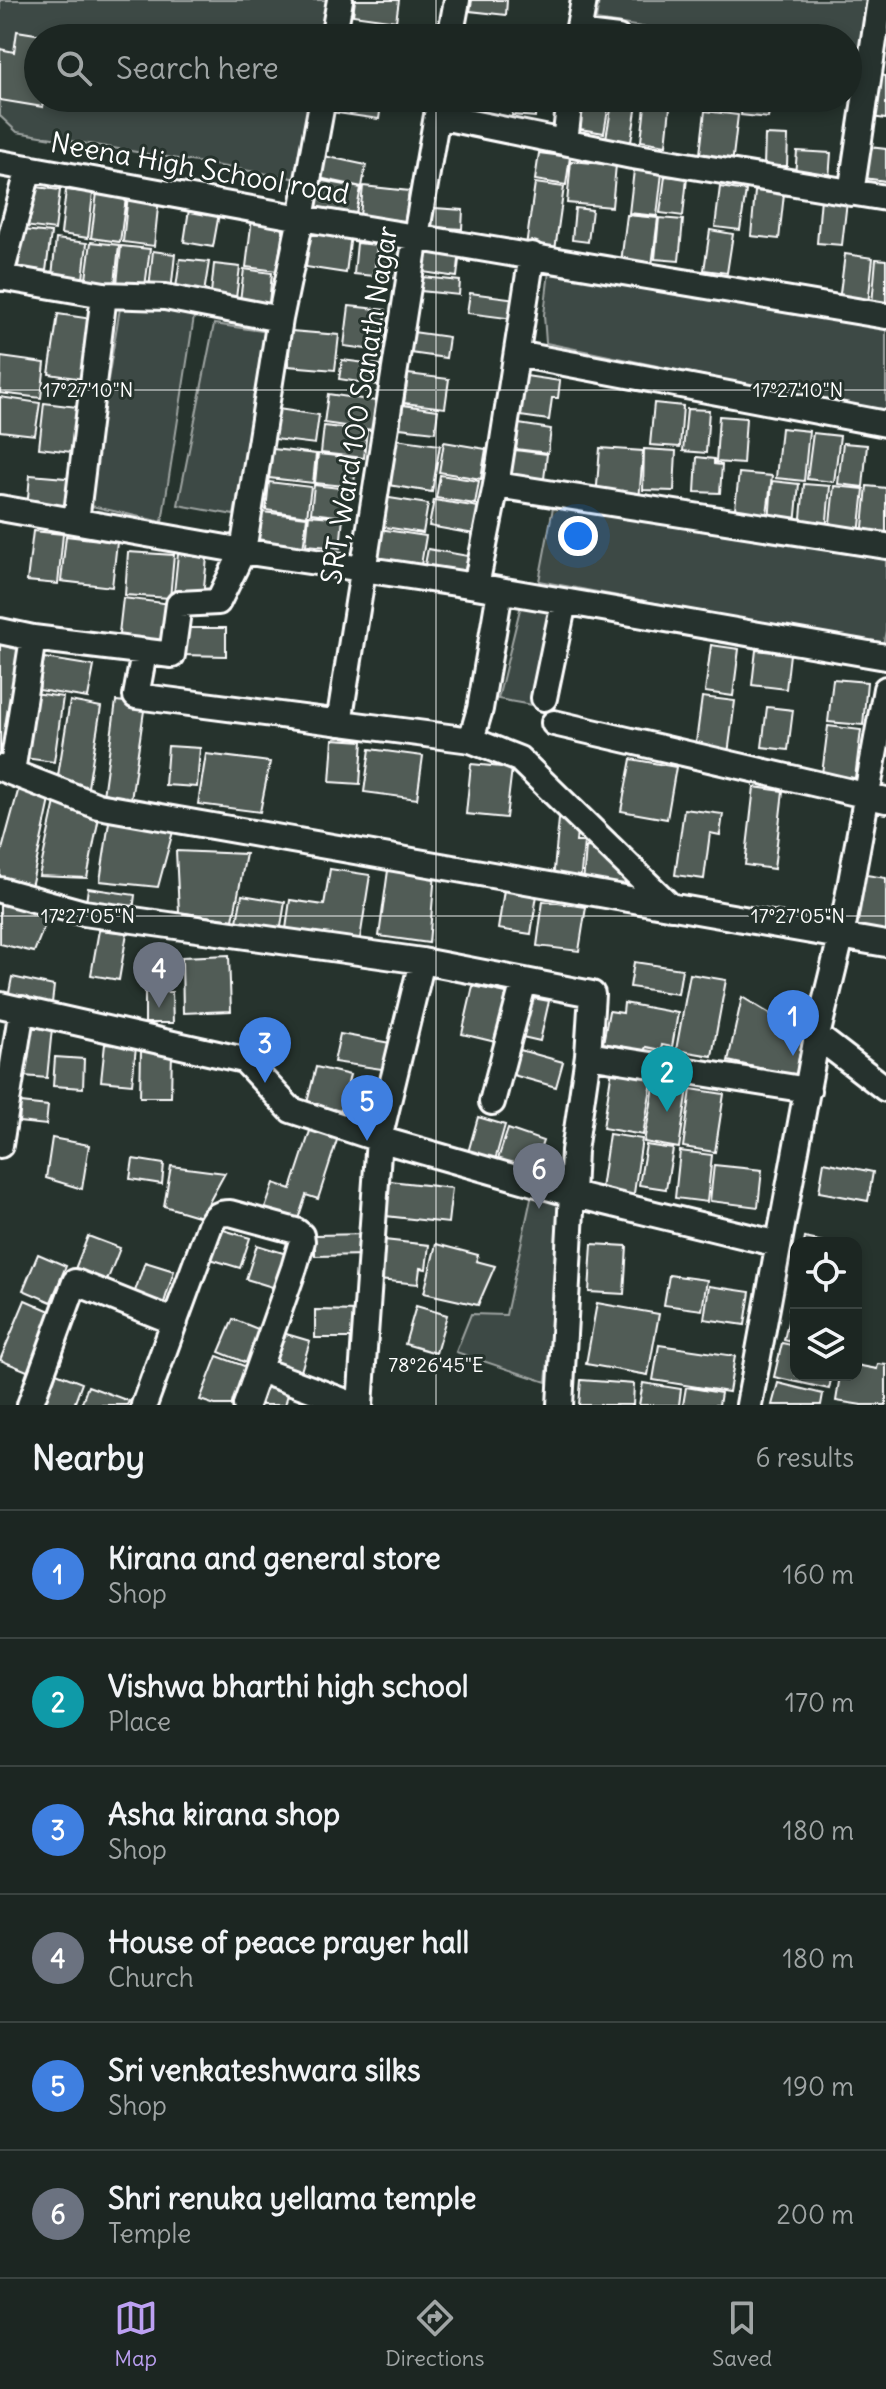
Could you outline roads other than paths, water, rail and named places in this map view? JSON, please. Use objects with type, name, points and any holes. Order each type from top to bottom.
[{"type":"street","points":[[336,24],[340,0]]},
{"type":"street","points":[[453,24],[457,0]]},
{"type":"street","points":[[579,24],[584,0]]},
{"type":"street","points":[[862,57],[880,0]]},
{"type":"street","points":[[0,631],[172,655],[179,604],[218,602],[243,551],[280,319],[320,112]]},
{"type":"street","name":"SRT, Ward 100 Sanath Nagar","points":[[339,723],[438,112]]},
{"type":"street","points":[[457,112],[565,142],[886,198]]},
{"type":"street","points":[[565,142],[568,112]]},
{"type":"street","points":[[851,193],[856,112]]},
{"type":"street","name":"Neena High School road","points":[[0,163],[301,218],[886,316]]},
{"type":"street","points":[[29,168],[0,278],[104,295],[165,297],[280,319]]},
{"type":"street","points":[[476,586],[496,485],[532,255]]},
{"type":"street","points":[[76,521],[104,295]]},
{"type":"street","points":[[517,354],[886,424]]},
{"type":"street","points":[[496,485],[886,546]]},
{"type":"street","points":[[0,508],[886,657]]},
{"type":"street","points":[[471,740],[480,709],[500,591]]},
{"type":"street","points":[[544,698],[564,602]]},
{"type":"street","points":[[33,638],[6,770],[98,806],[886,944]]},
{"type":"street","points":[[144,653],[136,696],[471,740],[519,759],[671,907]]},
{"type":"street","points":[[749,1405],[817,1036],[877,798],[886,689]]},
{"type":"street","points":[[554,723],[877,798]]},
{"type":"street","points":[[0,890],[84,913],[422,961],[592,994],[588,1055],[574,1151],[560,1405]]},
{"type":"street","points":[[260,1370],[357,1405],[379,1139],[422,961]]},
{"type":"street","points":[[492,1102],[524,981]]},
{"type":"street","points":[[0,1145],[11,1007],[244,1060],[291,1110],[379,1139],[572,1194],[778,1244]]},
{"type":"street","points":[[817,1036],[886,1089]]},
{"type":"street","points":[[588,1055],[808,1090]]},
{"type":"street","points":[[144,1405],[214,1217],[220,1213],[296,1231],[302,1241],[246,1405]]},
{"type":"street","points":[[30,1405],[75,1282],[175,1322]]},
{"type":"place","name":"House of peace prayer hall","points":[[159,1008]]},
{"type":"place","name":"Kirana and general store","points":[[793,1056]]},
{"type":"place","name":"Asha kirana shop","points":[[265,1083]]},
{"type":"place","name":"Vishwa bharthi high school","points":[[667,1112]]},
{"type":"place","name":"Sri venkateshwara silks","points":[[367,1141]]},
{"type":"place","name":"Shri renuka yellama temple","points":[[539,1209]]}]
